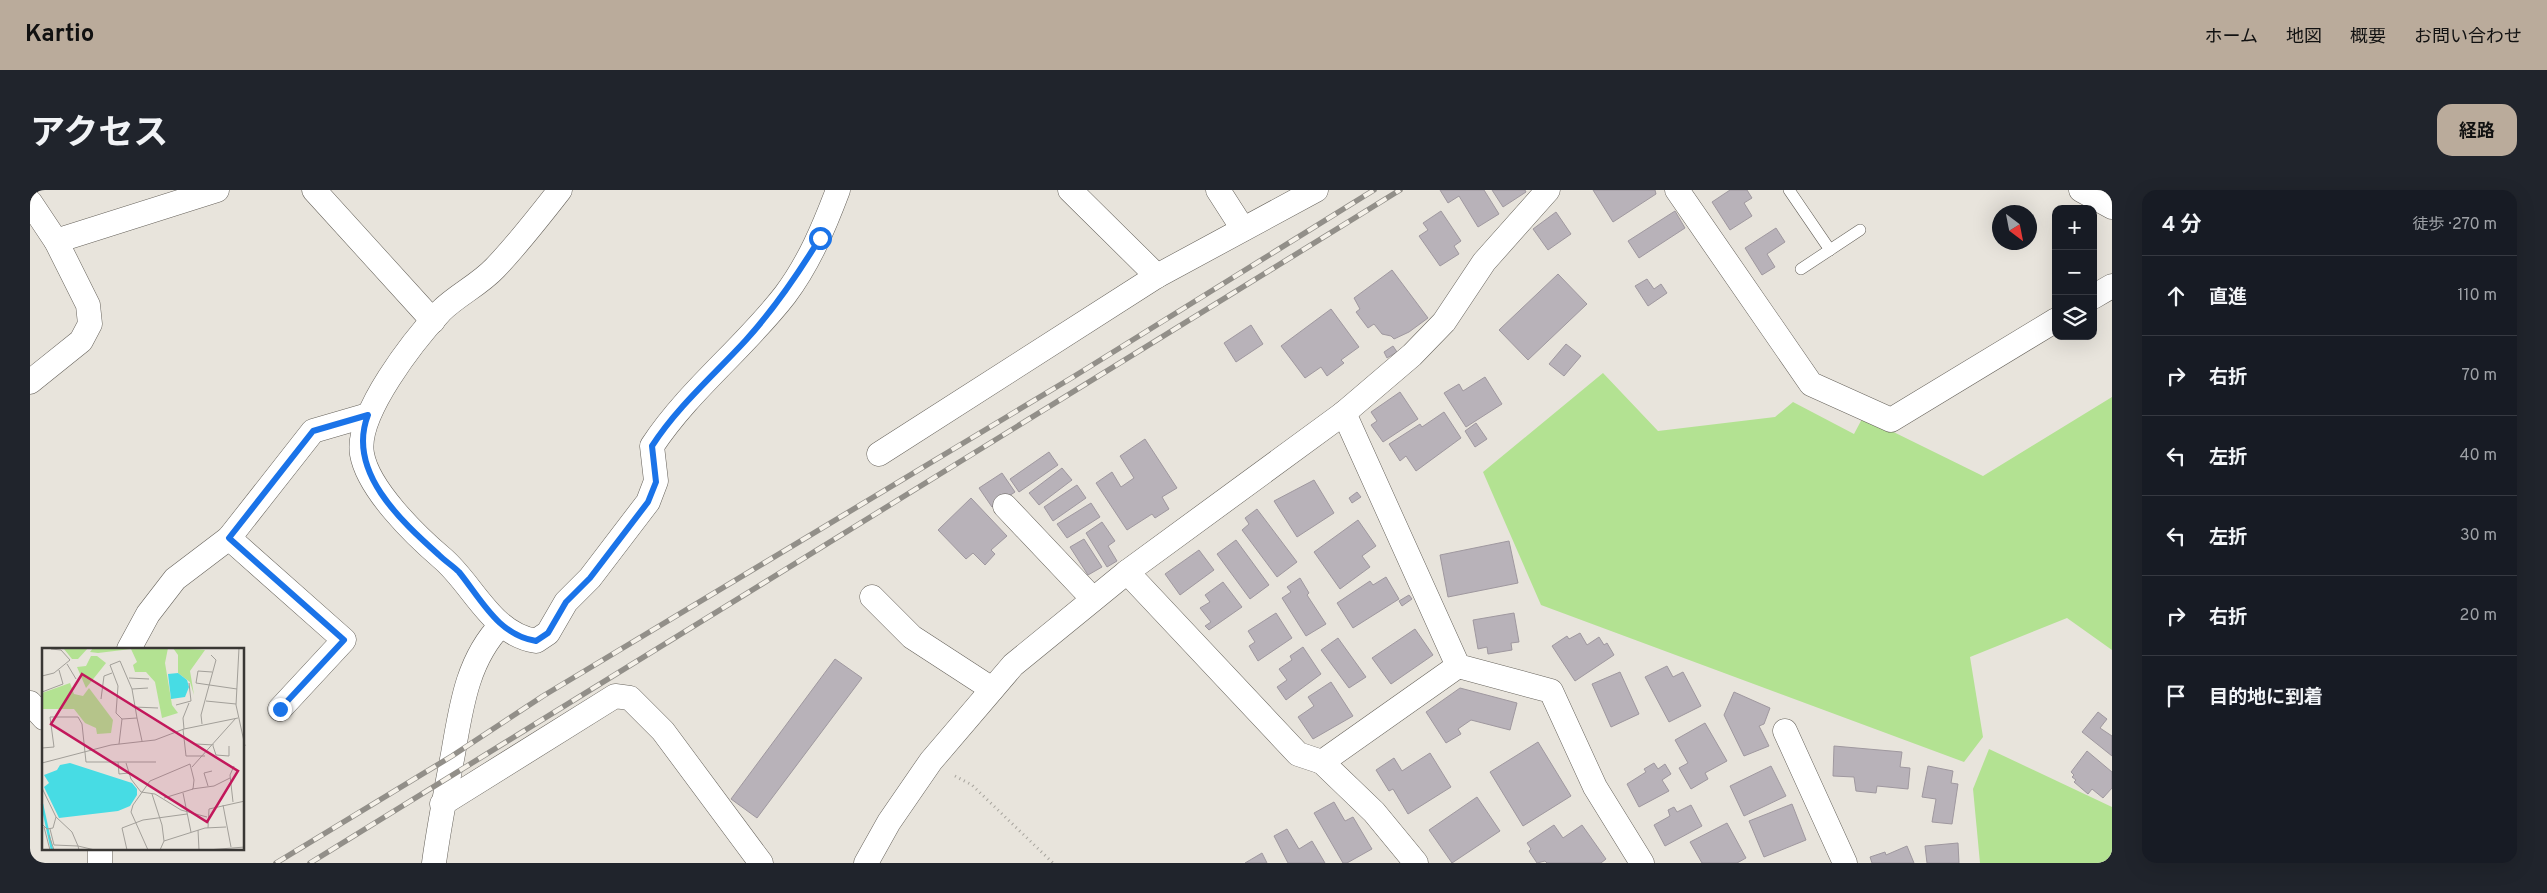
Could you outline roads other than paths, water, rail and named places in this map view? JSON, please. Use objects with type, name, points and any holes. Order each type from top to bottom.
[{"type":"street","points":[[56,241],[216,190]]},
{"type":"street","points":[[314,190],[433,321]]},
{"type":"street","points":[[560,190],[493,270],[442,310],[433,321],[374,401],[364,426],[362,454],[376,486],[401,518],[458,571],[478,600],[501,625],[524,639],[536,641],[548,633],[566,602],[590,578],[648,502],[656,482],[652,446],[668,421],[746,339],[785,294],[820,238],[838,190]]},
{"type":"street","points":[[1070,190],[1157,276]]},
{"type":"street","points":[[1218,190],[1243,229]]},
{"type":"street","points":[[879,454],[1157,276],[1316,190]]},
{"type":"street","points":[[874,860],[889,822],[931,761],[1013,665],[1127,572],[1344,413],[1412,355],[1444,322],[1484,262],[1548,190]]},
{"type":"street","points":[[1677,190],[1811,384],[1891,420],[2052,322]]},
{"type":"street","points":[[2081,190],[2112,207]]},
{"type":"street","points":[[30,202],[56,241],[88,305],[90,324],[81,341],[30,382]]},
{"type":"street","points":[[2096,295],[2112,286]]},
{"type":"street","points":[[1344,413],[1458,666]]},
{"type":"street","points":[[130,648],[148,614],[175,579],[229,538],[313,431],[368,415]]},
{"type":"street","points":[[1005,506],[1093,599]]},
{"type":"street","points":[[229,538],[344,640],[280,709]]},
{"type":"street","points":[[1127,572],[1298,754],[1322,762],[1374,812],[1415,863]]},
{"type":"street","points":[[872,597],[912,638],[992,689]]},
{"type":"street","points":[[434,863],[442,804],[464,691],[486,640],[501,625]]},
{"type":"street","points":[[1322,762],[1458,666]]},
{"type":"street","points":[[1458,666],[1551,691],[1595,787],[1642,863]]},
{"type":"street","points":[[442,804],[615,696],[630,698],[663,730],[761,863]]},
{"type":"street","points":[[30,703],[42,716]]},
{"type":"street","points":[[1785,731],[1845,863]]},
{"type":"street","points":[[100,850],[100,863]]},
{"type":"lane","points":[[1790,190],[1830,250]]},
{"type":"lane","points":[[1802,269],[1860,230]]},
{"type":"railway","points":[[276,863],[452,756],[543,696],[1073,377],[1374,190]]},
{"type":"railway","points":[[310,863],[1400,190]]}]
